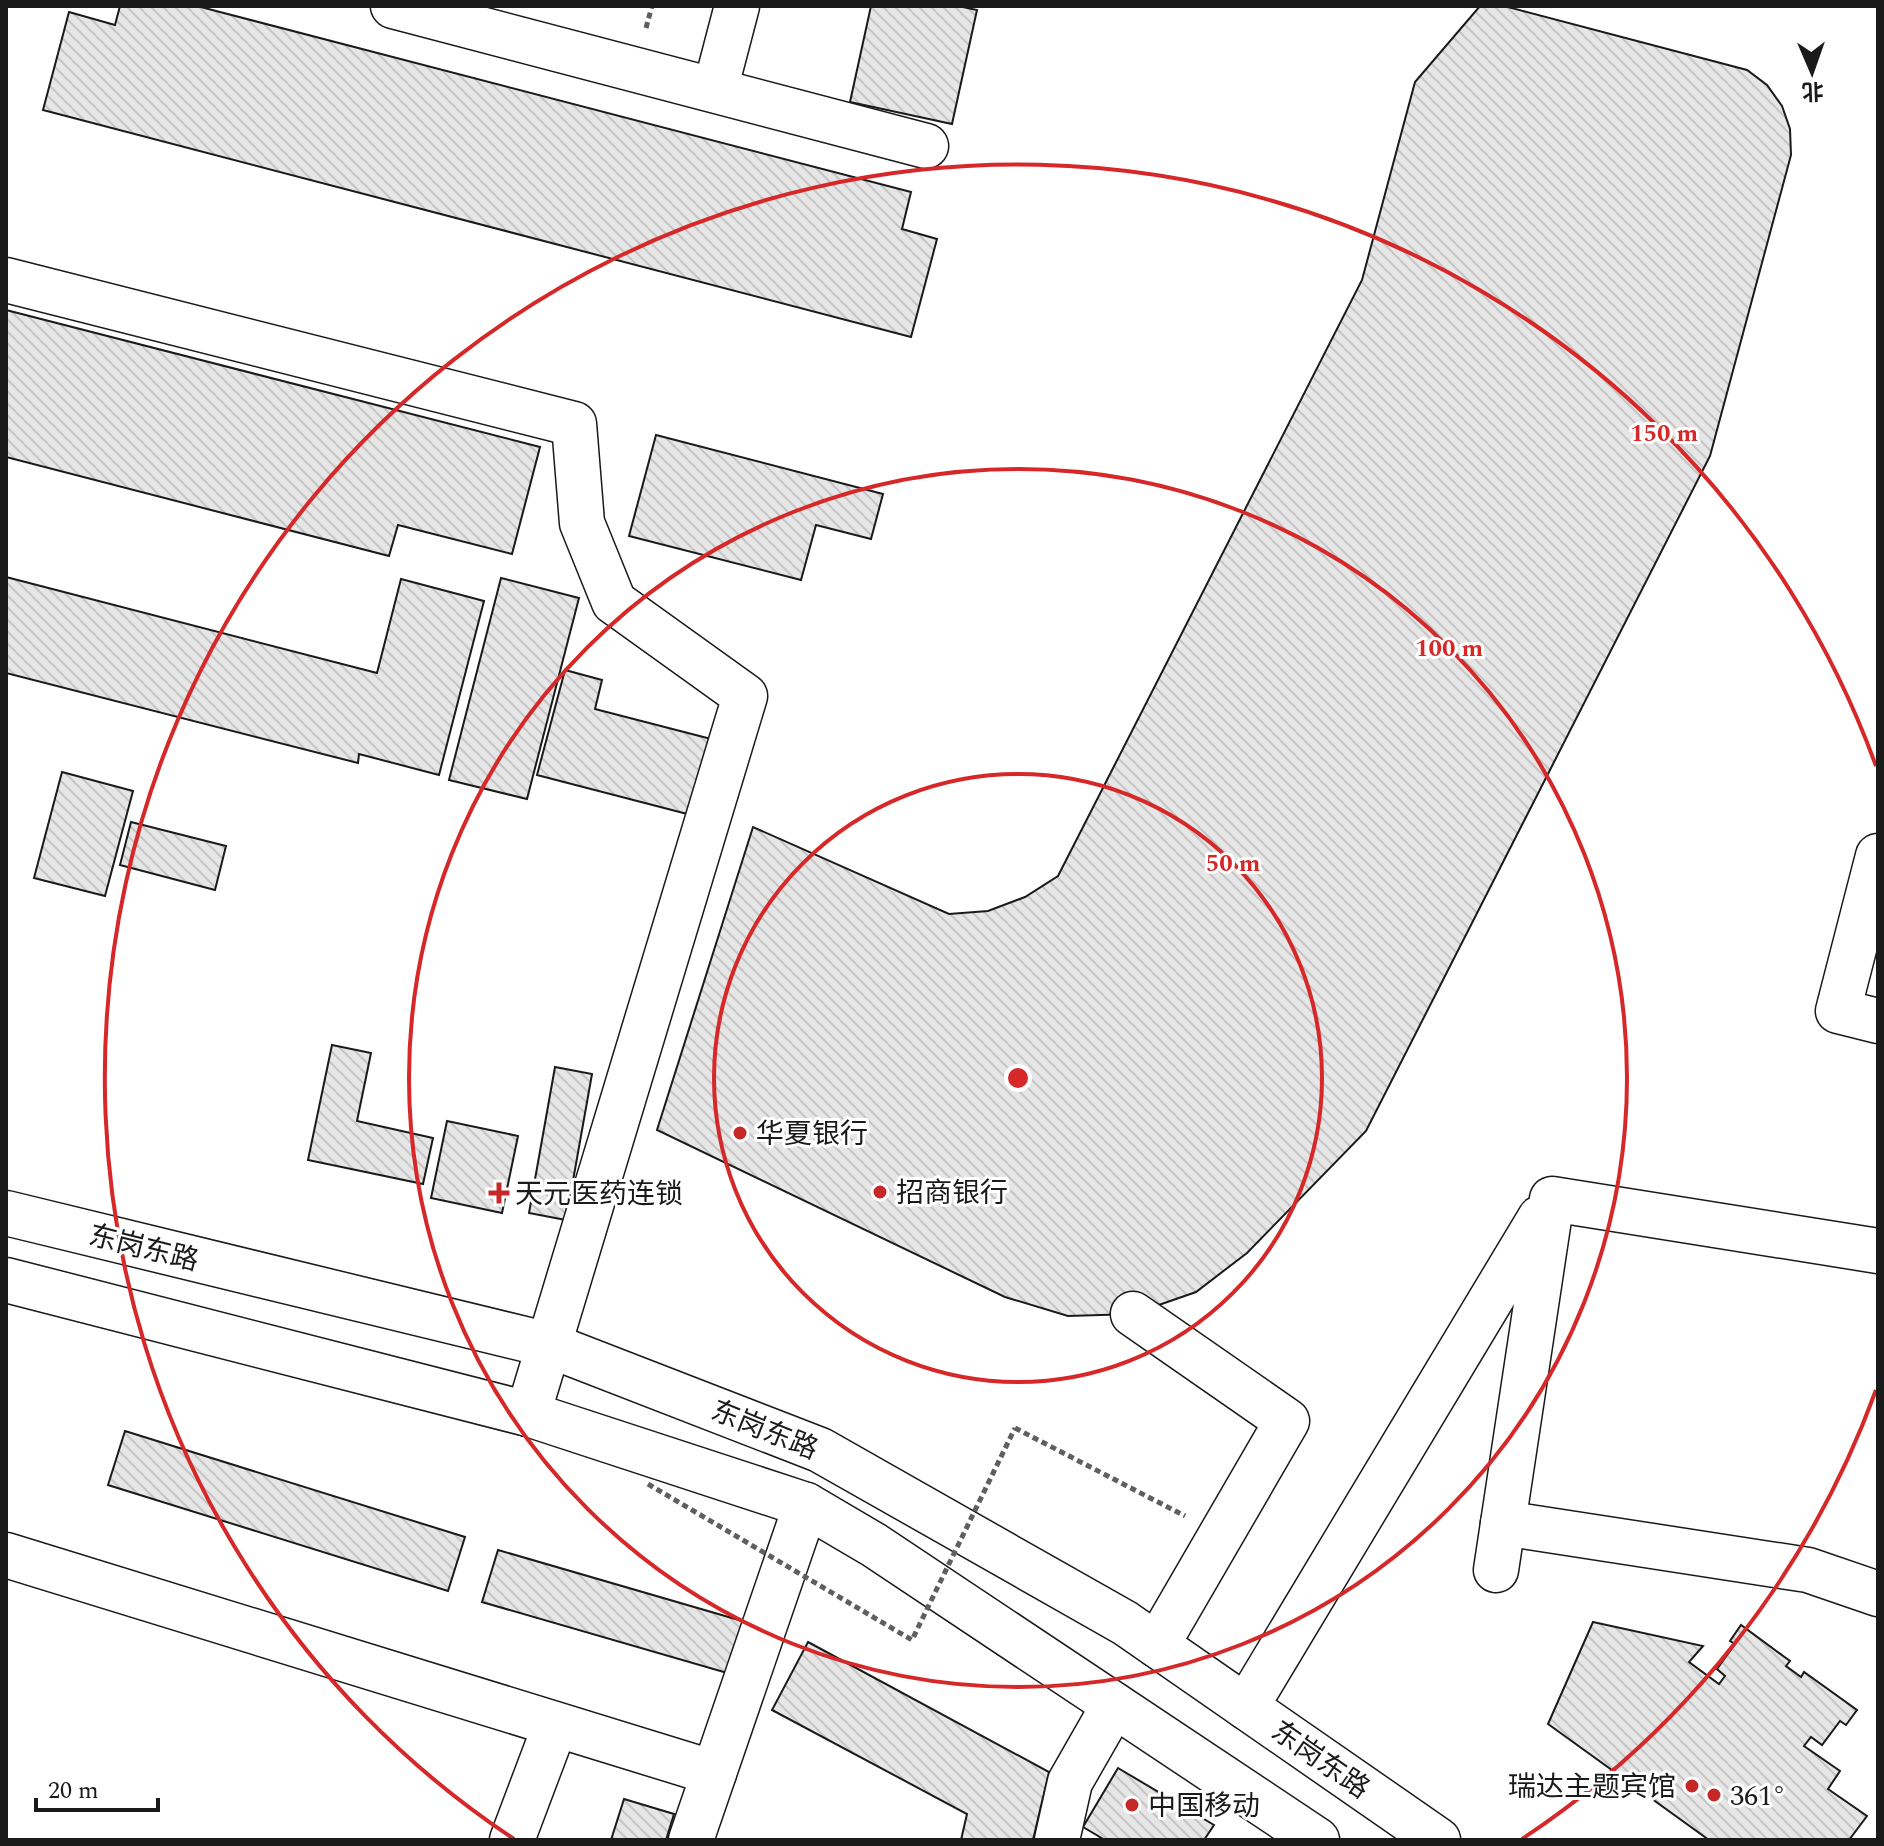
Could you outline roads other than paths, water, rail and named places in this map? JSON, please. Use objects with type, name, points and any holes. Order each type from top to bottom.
[{"type":"main road","points":[[393,6],[926,146]]},
{"type":"main road","points":[[715,90],[737,6]]},
{"type":"main road","points":[[6,280],[574,424],[582,523],[614,602],[745,696],[528,1414]]},
{"type":"main road","points":[[1878,856],[1838,1011],[1878,1021]]},
{"type":"main road","points":[[1552,1199],[1878,1251]]},
{"type":"main road","points":[[1496,1570],[1552,1199]]},
{"type":"main road","points":[[1246,1707],[1552,1199]]},
{"type":"main road","name":"东岗东路","points":[[6,1213],[549,1345],[820,1450],[1125,1623],[1438,1840]]},
{"type":"main road","name":"东岗东路","points":[[6,1280],[528,1414],[806,1505],[874,1545],[1317,1840]]},
{"type":"main road","points":[[1133,1314],[1287,1421],[1157,1645]]},
{"type":"main road","points":[[691,1840],[806,1505]]},
{"type":"main road","points":[[1503,1523],[1808,1570],[1878,1594]]},
{"type":"main road","points":[[6,1555],[714,1773]]},
{"type":"main road","points":[[1057,1840],[1070,1782],[1114,1705]]},
{"type":"main road","points":[[512,1840],[555,1726]]},
{"type":"place","name":"华夏银行","points":[[740,1133]]},
{"type":"place","name":"招商银行","points":[[880,1192]]},
{"type":"place","name":"天元医药连锁","points":[[499,1193]]},
{"type":"place","name":"瑞达主题宾馆","points":[[1692,1786]]},
{"type":"place","name":"361°","points":[[1714,1795]]},
{"type":"place","name":"中国移动","points":[[1132,1805]]}]
